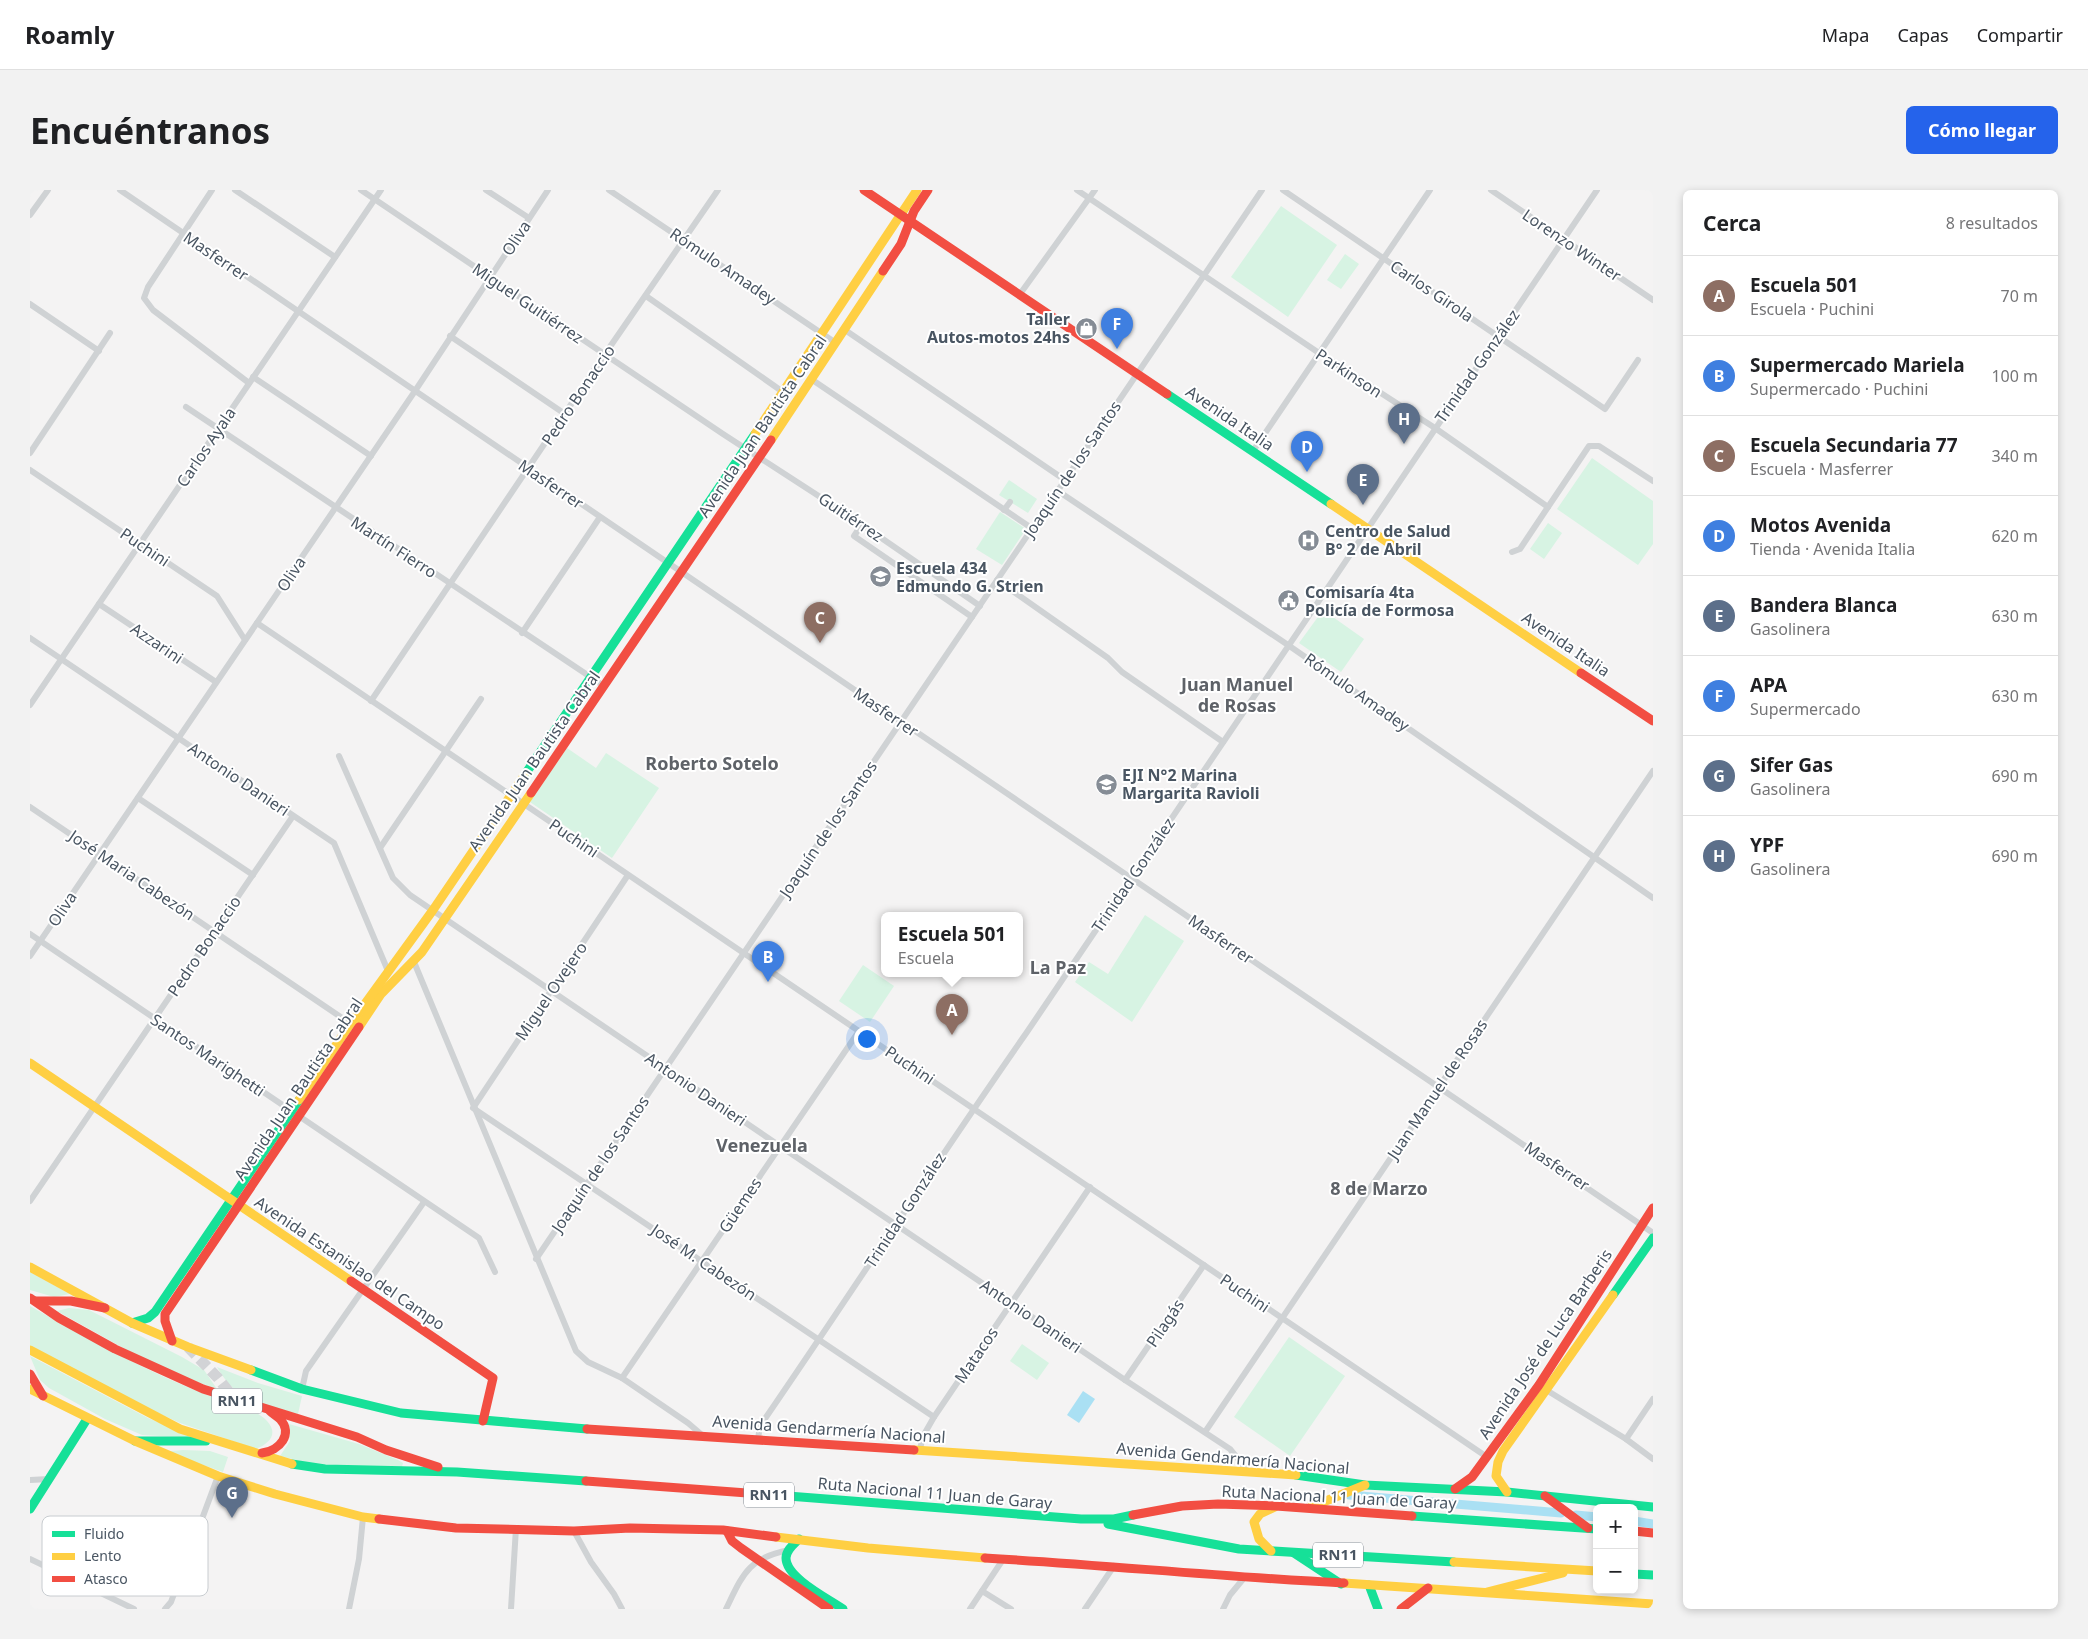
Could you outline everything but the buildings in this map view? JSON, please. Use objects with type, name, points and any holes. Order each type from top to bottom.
[{"type":"main road","name":"Avenida Italia","points":[[864,190],[1653,721]]},
{"type":"main road","name":"Avenida Juan Bautista Cabral","points":[[132,1322],[148,1318],[155,1312],[234,1202],[354,1025],[388,971],[433,910],[823,334],[917,190]]},
{"type":"main road","name":"Avenida Juan Bautista Cabral","points":[[354,1025],[381,994],[414,962],[445,918],[682,573],[845,330],[901,244],[914,211],[928,190]]},
{"type":"main road","name":"Avenida Estanislao del Campo","points":[[30,1064],[493,1378],[483,1421]]},
{"type":"main road","name":"Avenida Juan Bautista Cabral","points":[[172,1341],[164,1321],[165,1314],[234,1202]]},
{"type":"main road","name":"Avenida José de Luca Barberis","points":[[1454,1489],[1472,1477],[1539,1385],[1653,1208]]},
{"type":"main road","name":"Avenida José de Luca Barberis","points":[[1508,1492],[1496,1476],[1498,1462],[1503,1451],[1653,1238]]},
{"type":"main road","name":"Avenida Gendarmería Nacional","points":[[30,1267],[105,1308],[172,1341],[302,1389],[401,1413],[483,1421],[920,1451],[1248,1471],[1325,1478],[1365,1484],[1508,1492],[1653,1508]]},
{"type":"main road","points":[[33,1300],[71,1301],[105,1308]]},
{"type":"main road","name":"Ruta Nacional 11 Juan de Garay","points":[[33,1300],[59,1318],[129,1356],[203,1389],[357,1437],[422,1463],[457,1472]]},
{"type":"main road","name":"Ruta Nacional 11 Juan de Garay","points":[[30,1350],[180,1429],[296,1465],[325,1469],[457,1472],[1081,1519],[1114,1519],[1191,1506],[1218,1504],[1308,1508],[1592,1528]]},
{"type":"main road","points":[[30,1374],[43,1396]]},
{"type":"main road","points":[[30,1389],[87,1419],[218,1476],[275,1494],[363,1517],[456,1528],[516,1528],[574,1531],[630,1528],[727,1531],[897,1551],[1114,1566],[1244,1578],[1428,1588],[1653,1604]]},
{"type":"main road","points":[[257,1453],[268,1453],[277,1450],[282,1444],[284,1436],[284,1428],[280,1420],[267,1408]]},
{"type":"main road","points":[[30,1509],[87,1419]]},
{"type":"main road","points":[[135,1441],[216,1440]]},
{"type":"main road","points":[[1308,1508],[1365,1484]]},
{"type":"main road","points":[[1545,1496],[1592,1528]]},
{"type":"main road","points":[[1271,1550],[1259,1541],[1254,1533],[1254,1522],[1260,1514],[1276,1506]]},
{"type":"main road","name":"Ruta Nacional 11 Juan de Garay","points":[[1081,1519],[1157,1532],[1202,1543],[1271,1550],[1593,1571]]},
{"type":"main road","points":[[727,1531],[732,1541],[829,1609]]},
{"type":"main road","points":[[1638,1531],[1653,1533]]},
{"type":"main road","points":[[799,1539],[789,1550],[786,1559],[792,1574],[843,1609]]},
{"type":"main road","points":[[1293,1552],[1341,1584]]},
{"type":"main road","points":[[1487,1592],[1573,1570]]},
{"type":"main road","points":[[1638,1574],[1653,1574]]},
{"type":"main road","points":[[1369,1585],[1378,1609]]},
{"type":"main road","points":[[1401,1609],[1428,1588]]},
{"type":"street","points":[[30,216],[48,190]]},
{"type":"street","name":"Masferrer","points":[[120,190],[1653,1233]]},
{"type":"street","points":[[212,190],[148,287],[144,298],[153,310],[251,380],[371,456]]},
{"type":"street","points":[[235,190],[335,257]]},
{"type":"street","name":"Miguel Guitiérrez","points":[[362,190],[723,434],[746,447]]},
{"type":"street","name":"Carlos Ayala","points":[[30,705],[381,190]]},
{"type":"street","points":[[486,190],[529,218]]},
{"type":"street","name":"Oliva","points":[[30,956],[336,508],[548,190]]},
{"type":"street","name":"Rómulo Amadey","points":[[609,190],[836,343]]},
{"type":"street","name":"Pedro Bonaccio","points":[[371,701],[718,190]]},
{"type":"street","name":"Parkinson","points":[[1077,190],[1434,428],[1548,507]]},
{"type":"street","points":[[1020,294],[1094,190]]},
{"type":"street","name":"Joaquín de los Santos","points":[[536,1259],[1033,528],[1203,274],[1262,190]]},
{"type":"street","name":"Carlos Girola","points":[[1283,190],[1605,409],[1638,360]]},
{"type":"street","points":[[1253,451],[1430,190]]},
{"type":"street","name":"Lorenzo Winter","points":[[1491,190],[1653,300]]},
{"type":"street","name":"Trinidad González","points":[[758,1439],[760,1426],[896,1225],[934,1165],[1131,878],[1597,190]]},
{"type":"street","points":[[646,296],[783,392]]},
{"type":"street","points":[[30,304],[99,351]]},
{"type":"street","points":[[845,330],[1065,480]]},
{"type":"street","points":[[30,454],[110,333]]},
{"type":"street","points":[[450,336],[565,414]]},
{"type":"street","points":[[811,379],[1033,528]]},
{"type":"street","name":"Martín Fierro","points":[[186,407],[604,686]]},
{"type":"street","points":[[1512,552],[1520,549],[1589,446],[1599,446],[1653,481]]},
{"type":"street","name":"Guitiérrez","points":[[746,447],[862,524],[980,606]]},
{"type":"street","name":"Puchini","points":[[30,470],[217,596],[245,640]]},
{"type":"street","name":"Rómulo Amadey","points":[[1058,491],[1288,645],[1653,898]]},
{"type":"street","points":[[1004,510],[1010,502]]},
{"type":"street","points":[[522,633],[600,517]]},
{"type":"street","points":[[862,524],[854,536],[972,617]]},
{"type":"street","points":[[997,580],[1108,658],[1122,672],[1223,742]]},
{"type":"street","name":"Azzarini","points":[[99,604],[216,682]]},
{"type":"street","name":"Puchini","points":[[257,623],[1487,1457]]},
{"type":"street","name":"Antonio Danieri","points":[[30,638],[334,843],[388,971]]},
{"type":"street","points":[[380,848],[481,699]]},
{"type":"street","name":"Antonio Danieri","points":[[339,756],[393,878],[410,895],[1011,1303],[1230,1449],[1248,1471]]},
{"type":"street","name":"Juan Manuel de Rosas","points":[[1205,1432],[1653,771]]},
{"type":"street","points":[[138,798],[252,875]]},
{"type":"street","name":"José Maria Cabezón","points":[[30,806],[354,1025]]},
{"type":"street","name":"Pedro Bonaccio","points":[[30,1201],[293,816]]},
{"type":"street","name":"Miguel Ovejero","points":[[473,1108],[628,875]]},
{"type":"street","name":"Santos Marighetti","points":[[30,934],[479,1238],[495,1272]]},
{"type":"street","points":[[414,962],[473,1108],[576,1351],[588,1362],[622,1378],[688,1423],[702,1435]]},
{"type":"street","name":"Güemes","points":[[622,1378],[859,1031]]},
{"type":"street","name":"José M. Cabezón","points":[[473,1108],[934,1418]]},
{"type":"street","name":"Matacos","points":[[920,1451],[922,1438],[934,1418],[1090,1187]]},
{"type":"street","points":[[302,1389],[306,1371],[424,1202]]},
{"type":"street","name":"Pilagás","points":[[1125,1380],[1204,1265]]},
{"type":"street","points":[[1539,1385],[1626,1439],[1653,1459]]},
{"type":"street","points":[[1626,1439],[1653,1400]]},
{"type":"street","points":[[203,1516],[218,1476]]},
{"type":"street","points":[[30,1480],[49,1479]]},
{"type":"street","points":[[349,1609],[363,1517]]},
{"type":"street","points":[[510,1609],[516,1528]]},
{"type":"street","points":[[574,1531],[591,1562],[614,1594],[622,1609]]},
{"type":"street","points":[[726,1609],[744,1574],[758,1560],[768,1554],[789,1550]]},
{"type":"street","points":[[30,1558],[42,1564]]},
{"type":"street","points":[[970,1609],[1004,1558]]},
{"type":"street","points":[[1085,1609],[1114,1566]]},
{"type":"street","points":[[1223,1609],[1230,1595],[1244,1578]]},
{"type":"street","points":[[982,1591],[1011,1609]]},
{"type":"street","points":[[107,1596],[134,1609]]},
{"type":"street","points":[[165,1609],[172,1596]]},
{"type":"green space","points":[[1281,206],[1337,245],[1288,317],[1231,277]]},
{"type":"green space","points":[[1345,254],[1359,264],[1341,289],[1327,280]]},
{"type":"green space","points":[[1592,458],[1653,501],[1653,544],[1638,565],[1557,509]]},
{"type":"green space","points":[[1009,480],[1037,499],[1028,513],[999,495]]},
{"type":"green space","points":[[1000,512],[1026,529],[1002,565],[976,549]]},
{"type":"green space","points":[[1548,523],[1562,533],[1544,559],[1530,549]]},
{"type":"green space","points":[[1323,610],[1364,639],[1341,672],[1299,643]]},
{"type":"green space","points":[[567,748],[596,768],[606,753],[659,788],[612,858],[530,802]]},
{"type":"green space","points":[[1145,915],[1184,941],[1132,1022],[1075,982],[1089,962],[1108,974]]},
{"type":"green space","points":[[863,965],[894,986],[870,1022],[839,1001]]},
{"type":"green space","points":[[30,1272],[70,1294],[54,1297],[30,1290]]},
{"type":"green space","points":[[30,1306],[98,1344],[167,1378],[256,1413],[271,1426],[271,1438],[256,1449],[180,1423],[134,1402],[30,1347]]},
{"type":"green space","points":[[69,1308],[89,1310],[182,1357],[204,1370],[217,1389],[161,1369],[57,1311]]},
{"type":"green space","points":[[1289,1337],[1345,1376],[1290,1456],[1234,1417]]},
{"type":"green space","points":[[1022,1344],[1049,1363],[1037,1380],[1010,1361]]},
{"type":"green space","points":[[30,1356],[148,1418],[196,1438],[142,1435],[105,1419],[49,1388],[40,1380]]},
{"type":"green space","points":[[217,1367],[258,1383],[302,1396],[298,1414],[262,1404],[242,1395],[233,1388]]},
{"type":"green space","points":[[289,1424],[359,1444],[398,1460],[403,1463],[402,1467],[321,1466],[280,1456],[290,1441]]},
{"type":"green space","points":[[171,1451],[210,1451],[228,1457],[223,1472],[172,1454]]},
{"type":"water","points":[[1083,1391],[1095,1399],[1079,1423],[1067,1415]]},
{"type":"waterway","points":[[1349,1495],[1561,1513]]},
{"type":"waterway","points":[[1576,1515],[1593,1517]]},
{"type":"waterway","points":[[1638,1522],[1653,1524]]},
{"type":"tunnel","points":[[188,1347],[218,1378],[235,1400]]},
{"type":"traffic: fast","points":[[1167,394],[1331,504]]},
{"type":"traffic: fast","points":[[524,776],[755,434]]},
{"type":"traffic: fast","points":[[132,1323],[148,1318],[155,1312],[299,1100]]},
{"type":"traffic: fast","points":[[1613,1295],[1653,1238]]},
{"type":"traffic: fast","points":[[251,1370],[302,1389],[401,1413],[587,1429]]},
{"type":"traffic: fast","points":[[30,1509],[87,1419]]},
{"type":"traffic: fast","points":[[135,1441],[206,1441]]},
{"type":"traffic: fast","points":[[292,1464],[325,1469],[457,1472],[586,1481]]},
{"type":"traffic: fast","points":[[1296,1475],[1365,1485],[1507,1492],[1653,1507]]},
{"type":"traffic: fast","points":[[788,1496],[1081,1519],[1114,1519],[1133,1515]]},
{"type":"traffic: fast","points":[[1412,1516],[1593,1529]]},
{"type":"traffic: fast","points":[[1108,1524],[1239,1549],[1454,1562]]},
{"type":"traffic: fast","points":[[799,1539],[787,1552],[788,1566],[800,1580],[843,1609]]},
{"type":"traffic: fast","points":[[1294,1553],[1341,1584]]},
{"type":"traffic: fast","points":[[1638,1574],[1653,1575]]},
{"type":"traffic: fast","points":[[1369,1585],[1378,1609]]},
{"type":"traffic: slow","points":[[755,434],[917,190]]},
{"type":"traffic: slow","points":[[771,440],[883,271]]},
{"type":"traffic: slow","points":[[1331,504],[1581,673]]},
{"type":"traffic: slow","points":[[299,1100],[351,1023],[433,910],[524,776]]},
{"type":"traffic: slow","points":[[359,1027],[381,994],[422,952],[531,793]]},
{"type":"traffic: slow","points":[[30,1063],[351,1281]]},
{"type":"traffic: slow","points":[[30,1267],[132,1323],[188,1347],[251,1370]]},
{"type":"traffic: slow","points":[[1507,1492],[1496,1476],[1498,1462],[1503,1451],[1613,1295]]},
{"type":"traffic: slow","points":[[30,1350],[180,1429],[292,1464]]},
{"type":"traffic: slow","points":[[30,1389],[135,1441],[218,1476],[275,1494],[363,1517],[379,1519]]},
{"type":"traffic: slow","points":[[914,1450],[1296,1475]]},
{"type":"traffic: slow","points":[[1311,1507],[1365,1485]]},
{"type":"traffic: slow","points":[[1271,1551],[1259,1539],[1254,1522],[1260,1514],[1275,1507]]},
{"type":"traffic: slow","points":[[776,1537],[868,1548],[985,1558]]},
{"type":"traffic: slow","points":[[1454,1562],[1593,1571]]},
{"type":"traffic: slow","points":[[1487,1592],[1563,1573]]},
{"type":"traffic: slow","points":[[1344,1583],[1653,1604]]},
{"type":"traffic: jam","points":[[864,190],[1167,394]]},
{"type":"traffic: jam","points":[[883,271],[901,244],[914,211],[928,190]]},
{"type":"traffic: jam","points":[[531,793],[771,440]]},
{"type":"traffic: jam","points":[[1581,673],[1653,721]]},
{"type":"traffic: jam","points":[[172,1341],[165,1321],[165,1314],[359,1027]]},
{"type":"traffic: jam","points":[[1455,1489],[1472,1477],[1539,1385],[1653,1208]]},
{"type":"traffic: jam","points":[[351,1281],[493,1378],[483,1421]]},
{"type":"traffic: jam","points":[[30,1298],[59,1318],[115,1349],[203,1389],[357,1437],[386,1450],[438,1467]]},
{"type":"traffic: jam","points":[[36,1301],[71,1301],[105,1308]]},
{"type":"traffic: jam","points":[[30,1374],[43,1396]]},
{"type":"traffic: jam","points":[[262,1453],[274,1449],[283,1441],[285,1436],[284,1425],[270,1411]]},
{"type":"traffic: jam","points":[[587,1429],[914,1450]]},
{"type":"traffic: jam","points":[[586,1481],[788,1496]]},
{"type":"traffic: jam","points":[[1545,1496],[1588,1528]]},
{"type":"traffic: jam","points":[[1133,1515],[1182,1506],[1218,1504],[1276,1506],[1412,1516]]},
{"type":"traffic: jam","points":[[379,1519],[456,1528],[574,1531],[630,1528],[723,1530],[776,1537]]},
{"type":"traffic: jam","points":[[727,1531],[732,1541],[741,1548],[829,1609]]},
{"type":"traffic: jam","points":[[1638,1531],[1653,1533]]},
{"type":"traffic: jam","points":[[985,1558],[1344,1583]]},
{"type":"traffic: jam","points":[[1401,1609],[1428,1588]]},
{"type":"place","name":"Taller Autos-motos 24hs","points":[[1086,328]]},
{"type":"place","name":"APA","points":[[1117,349]]},
{"type":"place","name":"YPF","points":[[1404,444]]},
{"type":"place","name":"Motos Avenida","points":[[1307,472]]},
{"type":"place","name":"Bandera Blanca","points":[[1363,505]]},
{"type":"place","name":"Centro de Salud B° 2 de Abril","points":[[1309,540]]},
{"type":"place","name":"Escuela 434 Edmundo G. Strien","points":[[880,577]]},
{"type":"place","name":"Comisaría 4ta Policía de Formosa","points":[[1289,601]]},
{"type":"place","name":"Escuela Secundaria 77","points":[[820,643]]},
{"type":"place","name":"EJI N°2 Marina Margarita Ravioli","points":[[1106,784]]},
{"type":"place","name":"Supermercado Mariela","points":[[768,982]]},
{"type":"place","name":"Escuela 501","points":[[952,1035]]},
{"type":"place","name":"Sifer Gas","points":[[232,1518]]},
{"type":"district","name":"Juan Manuel de Rosas","points":[[1237,695]]},
{"type":"district","name":"Roberto Sotelo","points":[[712,764]]},
{"type":"district","name":"La Paz","points":[[1058,968]]},
{"type":"district","name":"Venezuela","points":[[762,1146]]},
{"type":"district","name":"8 de Marzo","points":[[1379,1189]]}]
